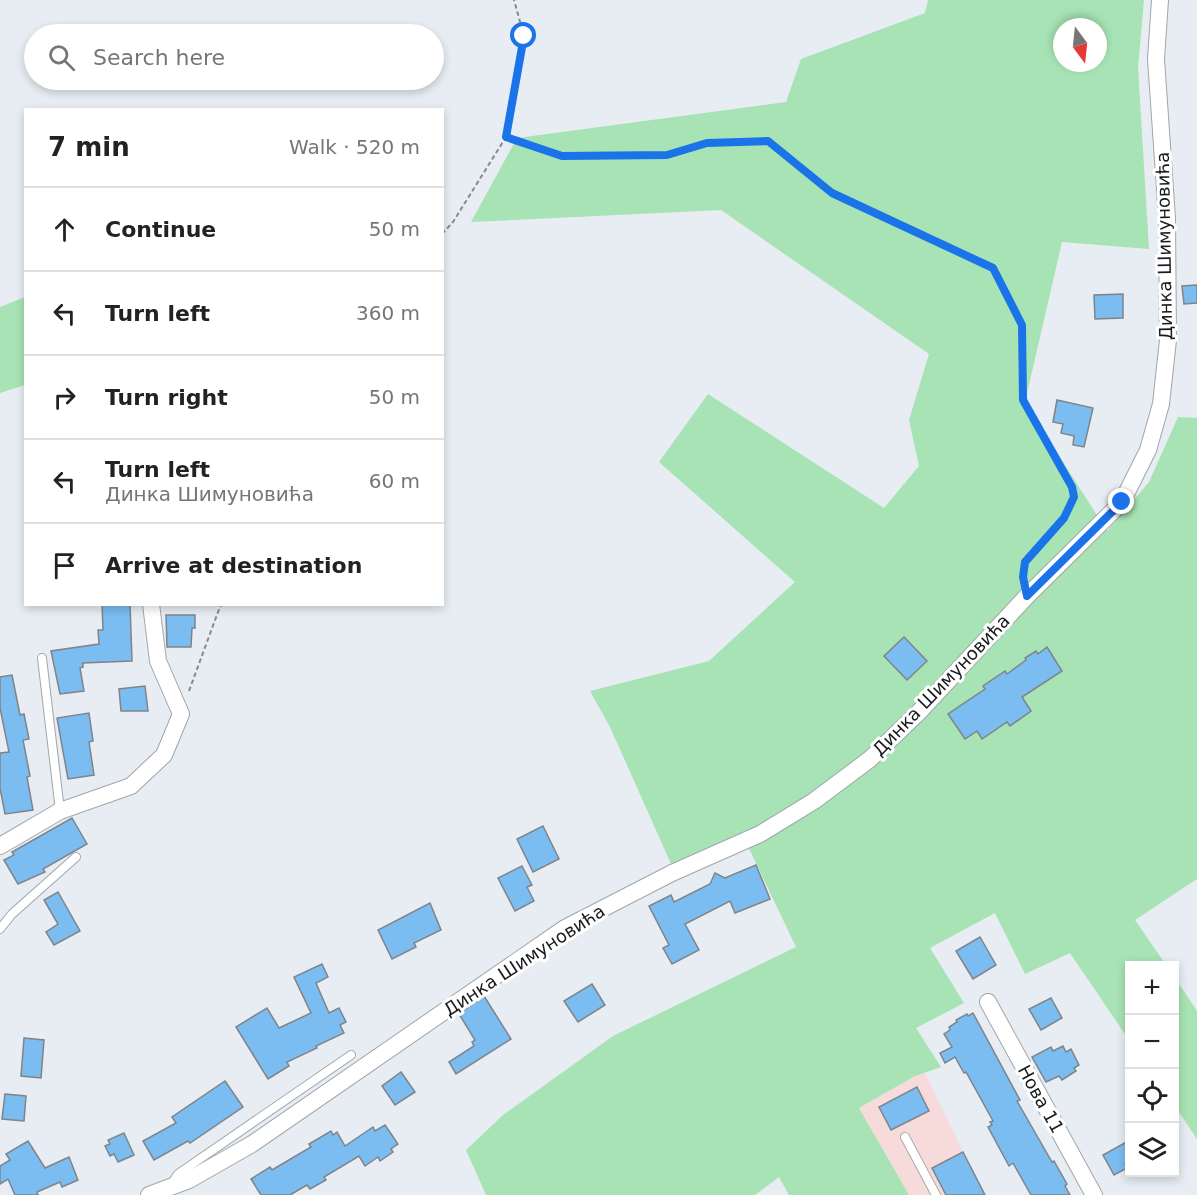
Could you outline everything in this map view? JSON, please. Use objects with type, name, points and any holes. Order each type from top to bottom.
[{"type":"street","name":"Динка Шимуновића","points":[[149,1195],[209,1171],[252,1144],[565,928],[653,882],[760,834],[814,801],[870,759],[918,713],[1027,596],[1122,502],[1148,450],[1161,404],[1168,340],[1167,218],[1156,60],[1160,0]]},
{"type":"street","points":[[0,846],[60,811],[130,786],[165,755],[181,714],[158,661],[151,606]]},
{"type":"street","name":"Нова 11","points":[[988,1002],[1094,1195]]},
{"type":"lane","points":[[42,658],[60,811]]},
{"type":"lane","points":[[0,929],[12,914],[76,857]]},
{"type":"lane","points":[[170,1188],[178,1174],[351,1055]]},
{"type":"lane","points":[[905,1137],[936,1195]]},
{"type":"path","points":[[444,232],[453,222],[506,137],[524,36],[514,0]]},
{"type":"path","points":[[506,137],[562,156],[667,155],[707,143],[768,141],[832,193],[993,268],[1022,325],[1023,400],[1072,487],[1074,497],[1064,518],[1025,562],[1023,577],[1027,596]]},
{"type":"path","points":[[181,714],[221,606]]},
{"type":"shaded area","points":[[925,1073],[985,1195],[909,1195],[859,1108],[915,1076]]},
{"type":"green space","points":[[928,0],[1144,0],[1138,68],[1149,249],[1062,242],[1025,402],[1107,531],[1149,482],[1178,417],[1197,418],[1197,879],[1135,920],[1163,961],[1125,961],[1125,1034],[1070,953],[1025,974],[995,913],[930,948],[964,1003],[916,1028],[941,1067],[915,1076],[859,1108],[909,1195],[789,1195],[779,1177],[755,1195],[486,1195],[466,1150],[503,1115],[613,1036],[796,947],[743,836],[672,866],[610,727],[590,691],[709,661],[795,582],[659,462],[708,394],[884,508],[919,466],[909,420],[929,354],[721,210],[471,222],[517,138],[786,102],[801,59],[925,13]]},
{"type":"green space","points":[[24,297],[24,385],[0,393],[0,307]]},
{"type":"green space","points":[[1179,984],[1197,1011],[1197,1139],[1179,1112]]},
{"type":"building","points":[[1197,285],[1197,303],[1184,304],[1182,286]]},
{"type":"building","points":[[1123,294],[1123,318],[1095,319],[1094,295]]},
{"type":"building","points":[[1057,400],[1093,408],[1084,447],[1073,445],[1074,436],[1061,433],[1063,424],[1053,422]]},
{"type":"building","points":[[102,606],[130,606],[132,661],[83,663],[83,667],[80,668],[84,691],[60,694],[51,651],[99,644],[98,630],[103,630]]},
{"type":"building","points":[[166,615],[195,615],[191,647],[167,647]]},
{"type":"building","points":[[904,637],[927,661],[907,680],[884,656]]},
{"type":"building","points":[[1047,647],[1062,671],[1022,697],[1031,711],[1010,726],[1007,722],[982,739],[977,731],[965,739],[948,714],[985,689],[983,686],[1005,671],[1007,674],[1026,660],[1025,658],[1036,651],[1038,654]]},
{"type":"building","points":[[12,675],[20,715],[24,714],[29,739],[23,740],[30,776],[27,777],[33,810],[5,814],[0,788],[0,753],[9,752],[0,708],[0,677]]},
{"type":"building","points":[[145,686],[148,711],[121,711],[119,689]]},
{"type":"building","points":[[89,713],[93,741],[89,742],[94,775],[68,779],[57,718]]},
{"type":"building","points":[[72,818],[87,844],[43,869],[45,872],[18,884],[4,860],[14,855],[12,852]]},
{"type":"building","points":[[543,826],[559,859],[533,872],[517,839]]},
{"type":"building","points":[[756,865],[770,899],[735,913],[730,901],[685,924],[699,950],[672,964],[663,948],[669,945],[649,906],[671,895],[674,902],[710,884],[715,873],[725,878]]},
{"type":"building","points":[[522,866],[532,885],[527,887],[534,901],[515,911],[498,878]]},
{"type":"building","points":[[58,892],[80,931],[54,945],[46,932],[58,924],[44,900]]},
{"type":"building","points":[[430,903],[441,930],[414,943],[416,947],[392,959],[378,930]]},
{"type":"building","points":[[980,937],[996,965],[973,979],[956,951]]},
{"type":"building","points":[[322,964],[328,977],[316,983],[329,1013],[339,1008],[346,1022],[340,1025],[344,1033],[287,1062],[289,1066],[268,1079],[236,1027],[267,1008],[279,1028],[311,1013],[294,977]]},
{"type":"building","points":[[592,984],[605,1005],[578,1022],[564,1001]]},
{"type":"building","points":[[484,996],[511,1039],[456,1074],[449,1062],[474,1046],[472,1042],[475,1040],[459,1014]]},
{"type":"building","points":[[1051,998],[1062,1018],[1041,1030],[1029,1009]]},
{"type":"building","points":[[973,1013],[1020,1100],[1017,1101],[1067,1184],[1065,1186],[1070,1195],[1031,1195],[1013,1163],[1009,1166],[988,1127],[993,1121],[966,1072],[964,1073],[955,1057],[945,1063],[940,1053],[952,1047],[944,1034],[957,1022],[956,1020]]},
{"type":"building","points":[[24,1038],[44,1040],[41,1078],[21,1076]]},
{"type":"building","points":[[1063,1046],[1066,1052],[1071,1049],[1079,1065],[1074,1068],[1076,1071],[1062,1080],[1059,1076],[1046,1082],[1032,1057],[1051,1047],[1053,1051]]},
{"type":"building","points":[[401,1072],[415,1092],[395,1105],[382,1086]]},
{"type":"building","points":[[225,1081],[243,1107],[190,1143],[188,1141],[154,1160],[143,1141],[176,1123],[172,1117]]},
{"type":"building","points":[[917,1087],[929,1111],[891,1130],[879,1107]]},
{"type":"building","points":[[5,1094],[26,1096],[24,1121],[2,1119]]},
{"type":"building","points":[[385,1125],[398,1144],[391,1149],[393,1152],[380,1161],[378,1157],[365,1166],[359,1156],[324,1177],[326,1180],[310,1189],[307,1185],[290,1195],[261,1195],[251,1179],[270,1167],[272,1170],[311,1147],[309,1144],[331,1131],[333,1135],[337,1132],[345,1146],[373,1127],[375,1131]]},
{"type":"building","points":[[124,1133],[134,1155],[118,1162],[114,1154],[110,1156],[105,1146],[110,1144],[108,1140]]},
{"type":"building","points":[[28,1141],[45,1168],[69,1157],[78,1180],[62,1187],[60,1182],[37,1192],[38,1195],[15,1195],[8,1179],[0,1184],[0,1166],[10,1160],[6,1154]]},
{"type":"building","points":[[1125,1143],[1125,1169],[1114,1175],[1103,1155]]},
{"type":"building","points":[[963,1152],[985,1195],[946,1195],[932,1168]]},
{"type":"route","points":[[524,36],[506,137],[562,156],[667,155],[707,143],[768,141],[832,193],[993,268],[1022,325],[1023,400],[1072,487],[1074,497],[1064,518],[1047,540],[1025,562],[1023,577],[1027,596],[1122,502]]}]
